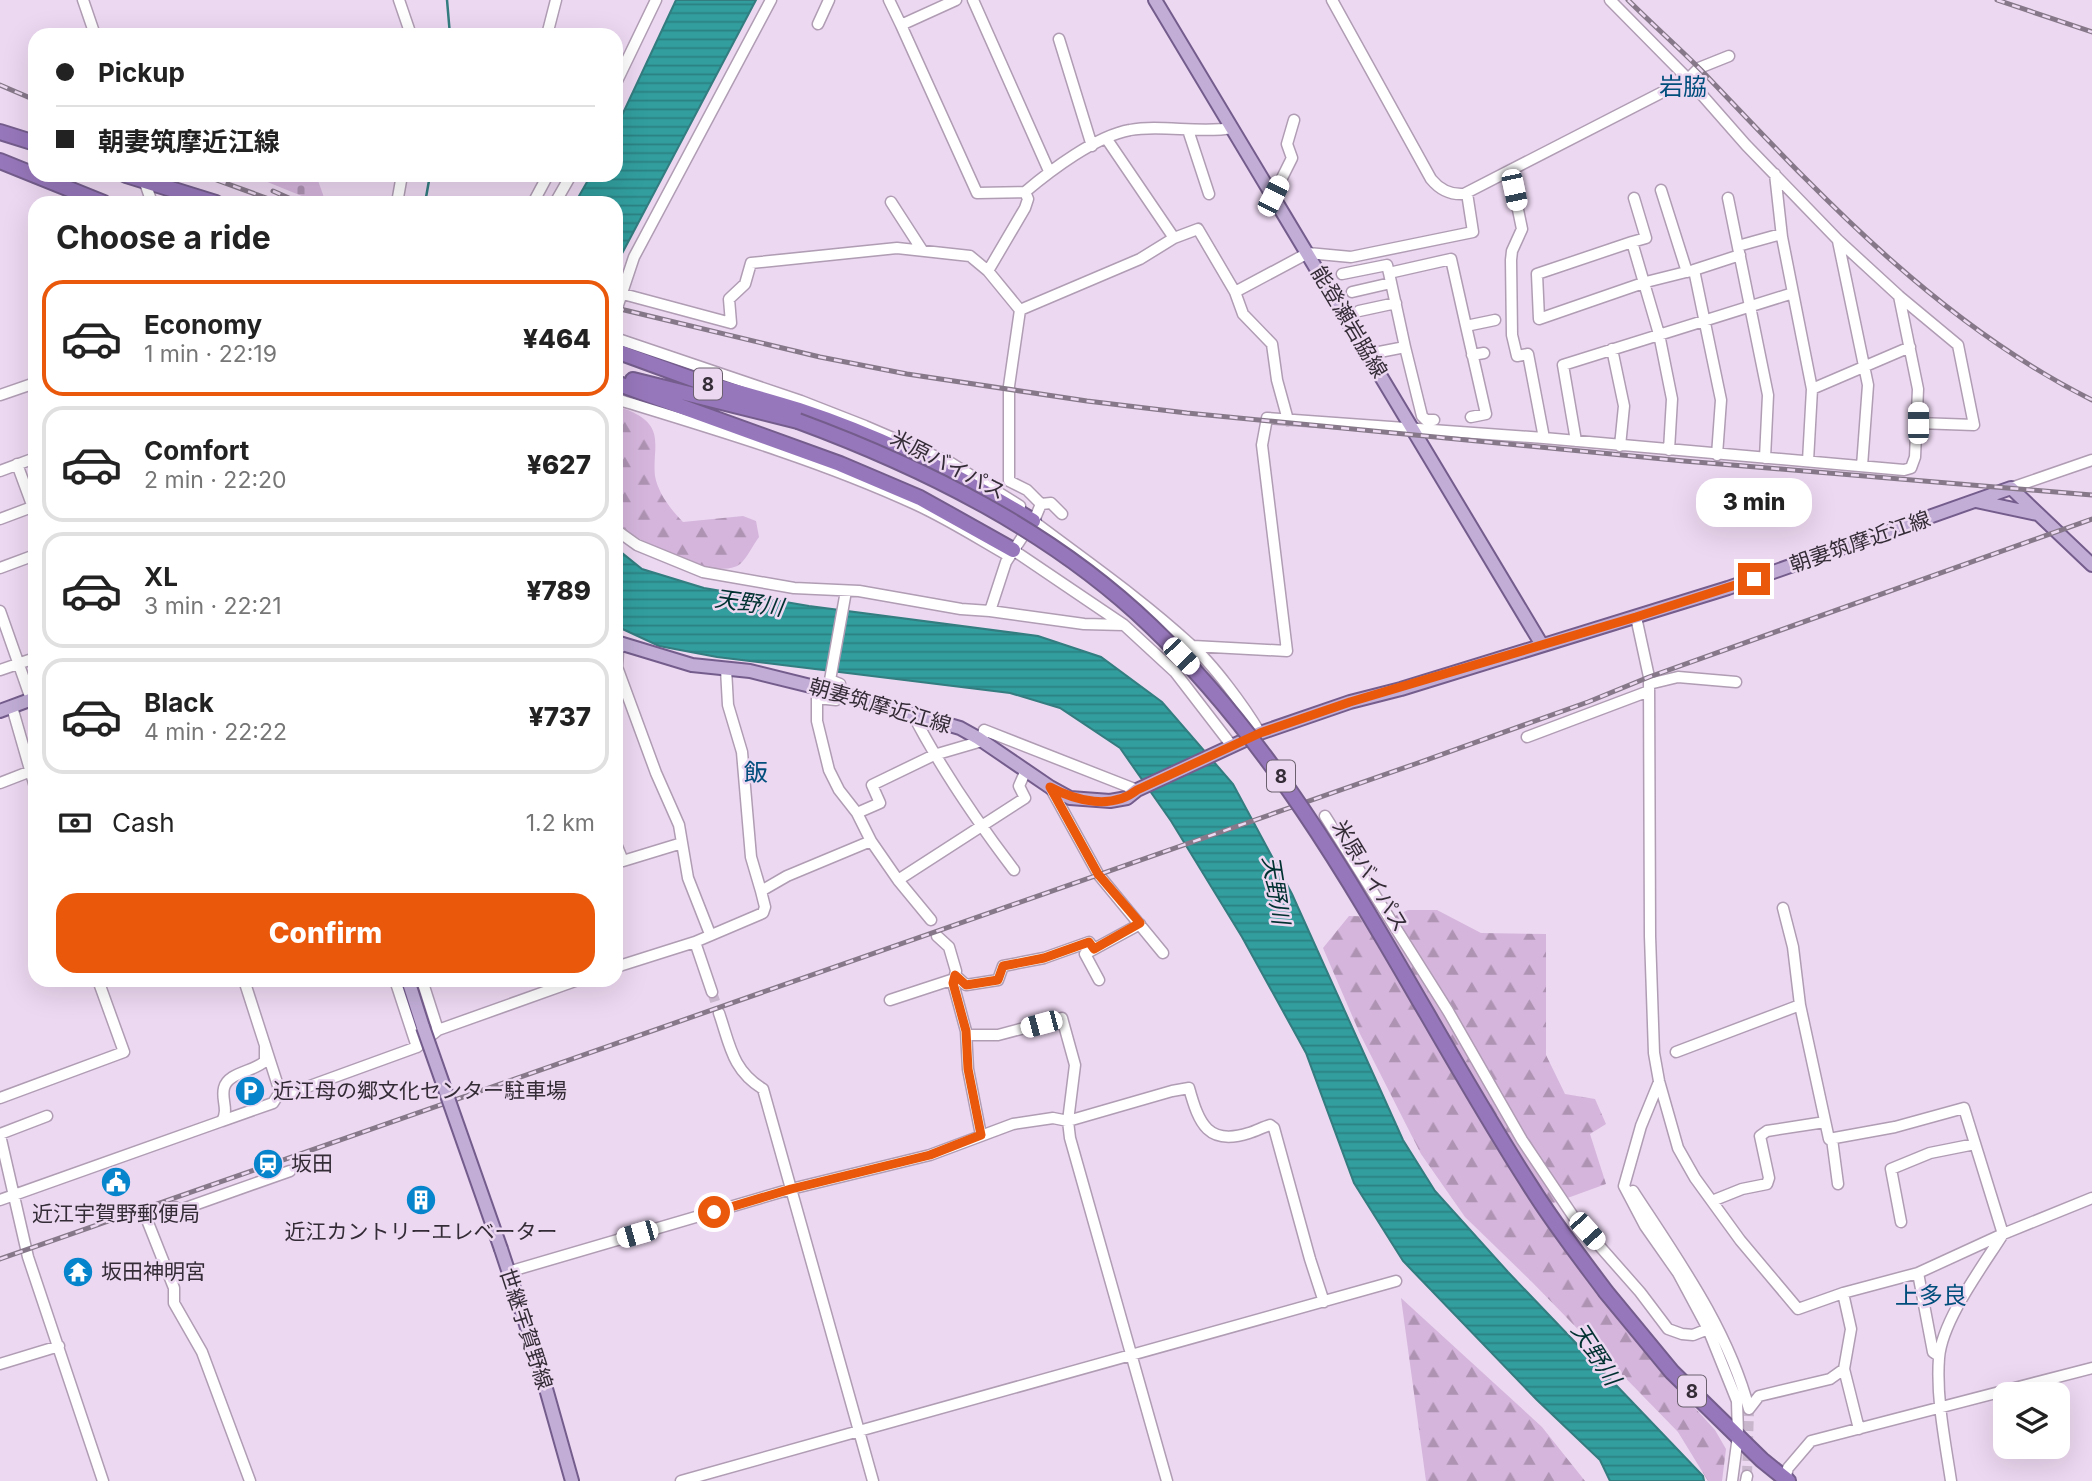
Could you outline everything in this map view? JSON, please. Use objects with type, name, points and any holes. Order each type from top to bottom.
[{"type":"highway","points":[[0,132],[28,141]]},
{"type":"highway","points":[[0,161],[28,172]]},
{"type":"highway","points":[[52,182],[87,196]]},
{"type":"highway","points":[[153,182],[195,196]]},
{"type":"highway","name":"米原バイパス","points":[[623,345],[701,382],[853,441],[926,473],[999,513],[1050,546],[1100,582],[1148,623],[1228,707],[1299,801],[1356,891],[1531,1189],[1606,1292],[1672,1372],[1787,1480]]},
{"type":"highway","name":"米原バイパス","points":[[623,377],[798,421]]},
{"type":"highway","points":[[701,382],[801,411],[857,432],[926,462],[1034,519]]},
{"type":"highway","points":[[623,386],[840,464],[920,498],[1011,553]]},
{"type":"main road","name":"能登瀬岩脇線","points":[[1155,0],[1542,645]]},
{"type":"main road","name":"朝妻筑摩近江線","points":[[623,644],[692,665],[750,671],[912,713],[960,728],[1070,798],[1089,801],[1127,797],[1260,733],[1350,702],[1401,689],[1728,588],[2011,488]]},
{"type":"main road","points":[[2011,488],[2092,565]]},
{"type":"main road","points":[[1976,501],[2037,514]]},
{"type":"main road","points":[[6,709],[28,701]]},
{"type":"main road","name":"世継宇賀野線","points":[[410,987],[539,1364],[572,1481]]},
{"type":"street","points":[[83,0],[93,28]]},
{"type":"street","points":[[399,0],[409,28]]},
{"type":"street","points":[[549,28],[556,0]]},
{"type":"street","points":[[623,68],[656,0]]},
{"type":"street","points":[[771,0],[634,257],[623,294],[731,323],[729,299],[745,284],[751,263],[897,248],[970,256],[988,271],[1020,310],[1009,386],[1009,481],[1027,490],[1041,504]]},
{"type":"street","points":[[818,24],[829,0]]},
{"type":"street","points":[[889,0],[978,193],[1025,192],[1049,171],[1106,138],[1131,129],[1232,128]]},
{"type":"street","points":[[901,25],[956,0]]},
{"type":"street","points":[[973,0],[1049,171]]},
{"type":"street","points":[[1332,0],[1431,180],[1437,187],[1453,195],[1467,193],[1688,79],[1699,68],[1729,56]]},
{"type":"street","points":[[1610,0],[1688,79],[1746,145],[1838,240],[1958,345],[1974,425],[1918,423]]},
{"type":"street","points":[[1059,39],[1092,146]]},
{"type":"street","points":[[1273,196],[1292,158],[1287,144],[1294,120]]},
{"type":"street","points":[[1188,130],[1209,194]]},
{"type":"street","points":[[1106,138],[1174,238]]},
{"type":"street","points":[[1510,171],[1522,229],[1511,254],[1512,335],[1517,356],[1528,354],[1544,438]]},
{"type":"street","points":[[1774,174],[1781,234],[1812,389],[1808,461]]},
{"type":"street","points":[[1661,190],[1691,271],[1721,400],[1717,455]]},
{"type":"street","points":[[988,271],[1025,208],[1028,199],[1025,192]]},
{"type":"street","points":[[1235,292],[1308,253],[1351,257],[1473,232],[1467,193]]},
{"type":"street","points":[[1634,198],[1646,238],[1537,274],[1539,319],[1646,282],[1691,271],[1781,234]]},
{"type":"street","points":[[1728,198],[1768,395],[1765,458]]},
{"type":"street","points":[[891,202],[922,250]]},
{"type":"street","points":[[1020,310],[1140,259],[1174,238],[1198,229],[1235,292],[1243,314],[1272,344],[1277,380],[1288,420]]},
{"type":"street","points":[[1838,240],[1868,384],[1862,466]]},
{"type":"street","points":[[1632,242],[1660,334],[1672,399],[1669,450]]},
{"type":"street","points":[[1352,292],[1451,259],[1486,414],[1471,417]]},
{"type":"street","points":[[1342,274],[1387,265],[1422,416],[1426,420],[1434,421]]},
{"type":"street","points":[[1576,441],[1563,365],[1793,293]]},
{"type":"street","points":[[1193,646],[1287,651],[1262,445],[1266,418],[1544,438],[1904,470],[1911,468],[1915,457],[1918,389],[1899,296]]},
{"type":"street","points":[[1359,311],[1396,303]]},
{"type":"street","points":[[1466,326],[1495,320]]},
{"type":"street","points":[[623,344],[801,401],[951,463],[1034,519],[1193,646],[1242,706],[1260,733]]},
{"type":"street","points":[[1369,354],[1405,347]]},
{"type":"street","points":[[1812,389],[1910,347]]},
{"type":"street","points":[[1612,349],[1624,406],[1620,446]]},
{"type":"street","points":[[1472,355],[1484,353]]},
{"type":"street","points":[[0,395],[28,385]]},
{"type":"street","points":[[623,401],[837,471],[918,505],[1011,553],[1124,625],[1175,672],[1226,749]]},
{"type":"street","points":[[0,471],[28,460]]},
{"type":"street","points":[[2011,488],[2092,460]]},
{"type":"street","points":[[17,464],[28,494]]},
{"type":"street","points":[[1041,504],[1051,503],[1062,514]]},
{"type":"street","points":[[990,611],[1011,553],[1041,504]]},
{"type":"street","points":[[0,519],[28,512]]},
{"type":"street","points":[[623,536],[644,548],[703,572],[845,595],[859,591],[925,604],[1084,624],[1124,625]]},
{"type":"street","points":[[0,568],[28,558]]},
{"type":"street","points":[[845,595],[830,680],[840,684],[839,693],[836,700],[817,698],[817,721],[829,770],[839,790],[857,813],[871,841],[931,920]]},
{"type":"street","points":[[1,617],[28,686]]},
{"type":"street","points":[[1636,617],[1649,687],[1650,936],[1654,1053],[1659,1082],[1678,1148],[1695,1178],[1740,1240],[1798,1309],[1843,1293],[1918,1273],[2003,1234],[2092,1198]]},
{"type":"street","points":[[0,670],[28,660]]},
{"type":"street","points":[[623,965],[695,942],[763,913],[765,907],[751,857],[742,752],[728,705],[726,669]]},
{"type":"street","points":[[1527,737],[1678,677],[1736,682]]},
{"type":"street","points":[[623,683],[656,773],[679,825],[688,878],[710,934]]},
{"type":"street","points":[[6,709],[28,764]]},
{"type":"street","points":[[912,713],[933,755],[1014,870]]},
{"type":"street","points":[[857,813],[880,803],[872,785],[933,755],[982,741],[984,730],[1141,788]]},
{"type":"street","points":[[898,880],[1025,798],[1018,786],[1026,770]]},
{"type":"street","points":[[0,783],[28,772]]},
{"type":"street","points":[[1050,787],[1098,874],[1163,953]]},
{"type":"street","points":[[1325,816],[1447,1011],[1522,1140],[1573,1216],[1640,1292],[1668,1329],[1682,1335],[1693,1335],[1707,1329]]},
{"type":"street","points":[[761,891],[787,876],[871,841]]},
{"type":"street","points":[[623,861],[682,843]]},
{"type":"street","points":[[1783,908],[1793,947],[1800,1005],[1829,1139],[1832,1139],[1838,1184]]},
{"type":"street","points":[[1099,981],[1085,954],[1140,923]]},
{"type":"street","points":[[937,936],[949,947],[967,1035],[968,1069],[981,1135]]},
{"type":"street","points":[[695,942],[712,992]]},
{"type":"street","points":[[954,977],[966,985],[998,980],[1003,966],[1044,958],[1089,942],[1094,949]]},
{"type":"street","points":[[890,1000],[954,977]]},
{"type":"street","points":[[0,1098],[124,1052],[101,987]]},
{"type":"street","points":[[0,1200],[273,1104],[280,1092],[246,987]]},
{"type":"street","points":[[397,987],[417,1047]]},
{"type":"street","points":[[424,987],[438,1030]]},
{"type":"street","points":[[280,1092],[296,1091],[417,1047],[438,1030],[558,987]]},
{"type":"street","points":[[1676,1052],[1800,1005]]},
{"type":"street","points":[[719,1013],[736,1062],[746,1079],[763,1089],[873,1481]]},
{"type":"street","points":[[967,1035],[998,1035],[1062,1018],[1075,1065],[1068,1121],[1070,1138],[1167,1481]]},
{"type":"street","points":[[222,1121],[226,1104],[225,1084],[232,1077],[258,1068],[265,1061],[265,1045]]},
{"type":"street","points":[[258,1068],[275,1076]]},
{"type":"street","points":[[1659,1082],[1641,1126],[1624,1186],[1645,1226],[1678,1273],[1707,1329],[1737,1401],[1738,1436],[1732,1481]]},
{"type":"street","points":[[508,1272],[791,1189],[930,1155],[1013,1124],[1053,1118],[1068,1121],[1189,1088],[1202,1122],[1212,1133],[1222,1138],[1249,1133],[1270,1125],[1274,1128],[1324,1302]]},
{"type":"street","points":[[226,1104],[237,1112],[246,1113]]},
{"type":"street","points":[[1832,1139],[1895,1128],[1964,1108],[2003,1234],[1951,1318],[1939,1356],[1941,1407],[1951,1481]]},
{"type":"street","points":[[47,1116],[0,1135],[28,1256],[101,1480]]},
{"type":"street","points":[[1712,1201],[1742,1189],[1767,1184],[1769,1178],[1760,1136],[1767,1131],[1825,1122]]},
{"type":"street","points":[[1901,1222],[1891,1169],[1930,1153],[1975,1144]]},
{"type":"street","points":[[250,1481],[202,1352],[174,1303],[174,1288],[147,1220],[150,1214],[175,1207],[180,1210],[290,1171]]},
{"type":"street","points":[[1624,1186],[1633,1190],[1684,1270],[1724,1341],[1749,1409],[1759,1396],[1830,1379],[1844,1369]]},
{"type":"street","points":[[1918,1273],[1933,1352],[1939,1356]]},
{"type":"street","points":[[681,1481],[1396,1281]]},
{"type":"street","points":[[1843,1293],[1851,1329],[1844,1369],[1859,1429]]},
{"type":"street","points":[[0,1364],[59,1346]]},
{"type":"street","points":[[1787,1480],[1788,1468],[1811,1441],[2092,1368]]},
{"type":"green space","points":[[267,182],[318,182],[324,196],[302,196]]},
{"type":"green space","points":[[623,409],[651,426],[655,441],[655,476],[659,489],[683,522],[743,516],[756,521],[759,537],[740,564],[729,568],[713,568],[676,557],[623,528]]},
{"type":"green space","points":[[1408,910],[1437,910],[1481,933],[1546,934],[1546,1055],[1565,1094],[1595,1099],[1606,1124],[1590,1134],[1606,1184],[1540,1208],[1587,1278],[1654,1363],[1715,1430],[1726,1449],[1722,1481],[1708,1481],[1678,1432],[1465,1217],[1421,1154],[1360,1034],[1323,948],[1349,916],[1393,917]]},
{"type":"green space","points":[[1401,1298],[1542,1427],[1585,1481],[1426,1481]]},
{"type":"water","points":[[676,0],[756,0],[623,252],[623,196],[579,196],[587,182],[623,182],[623,113]]},
{"type":"water","name":"天野川","points":[[623,554],[642,569],[704,588],[809,606],[1038,636],[1101,657],[1162,702],[1233,784],[1292,894],[1403,1140],[1435,1191],[1508,1272],[1703,1476],[1704,1481],[1610,1481],[1600,1460],[1537,1400],[1403,1261],[1354,1183],[1306,1053],[1242,937],[1171,821],[1120,748],[1060,708],[1010,693],[717,657],[659,646],[623,629]]},
{"type":"waterway","points":[[447,0],[449,28]]},
{"type":"waterway","points":[[426,196],[429,182]]},
{"type":"tunnel","points":[[712,992],[719,1013]]},
{"type":"tunnel","points":[[1747,1476],[1749,1409]]},
{"type":"railway","points":[[1628,0],[1882,252],[1982,333],[2035,369],[2092,400]]},
{"type":"railway","points":[[1997,0],[2092,32]]},
{"type":"railway","points":[[0,85],[28,97]]},
{"type":"railway","points":[[222,182],[261,196]]},
{"type":"railway","points":[[273,191],[284,196]]},
{"type":"railway","points":[[623,310],[820,357],[907,374],[1087,401],[1684,461],[2092,495]]},
{"type":"railway","points":[[0,1259],[1415,764],[1588,702],[1649,677],[2092,519]]},
{"type":"place","name":"近江母の郷文化センター駐車場","points":[[250,1091]]},
{"type":"place","name":"坂田","points":[[268,1164]]},
{"type":"place","name":"近江宇賀野郵便局","points":[[116,1182]]},
{"type":"place","name":"近江カントリーエレベーター","points":[[421,1200]]},
{"type":"place","name":"坂田神明宮","points":[[78,1272]]},
{"type":"district","name":"岩脇","points":[[1683,87]]},
{"type":"district","name":"飯","points":[[756,773]]},
{"type":"district","name":"上多良","points":[[1931,1296]]},
{"type":"route","points":[[714,1212],[791,1189],[930,1155],[981,1135],[968,1069],[966,1031],[953,983],[955,975],[966,985],[998,980],[1003,966],[1044,958],[1089,942],[1094,949],[1140,923],[1098,874],[1050,787],[1070,798],[1089,801],[1110,801],[1127,797],[1260,733],[1350,702],[1401,689],[1754,579]]}]
